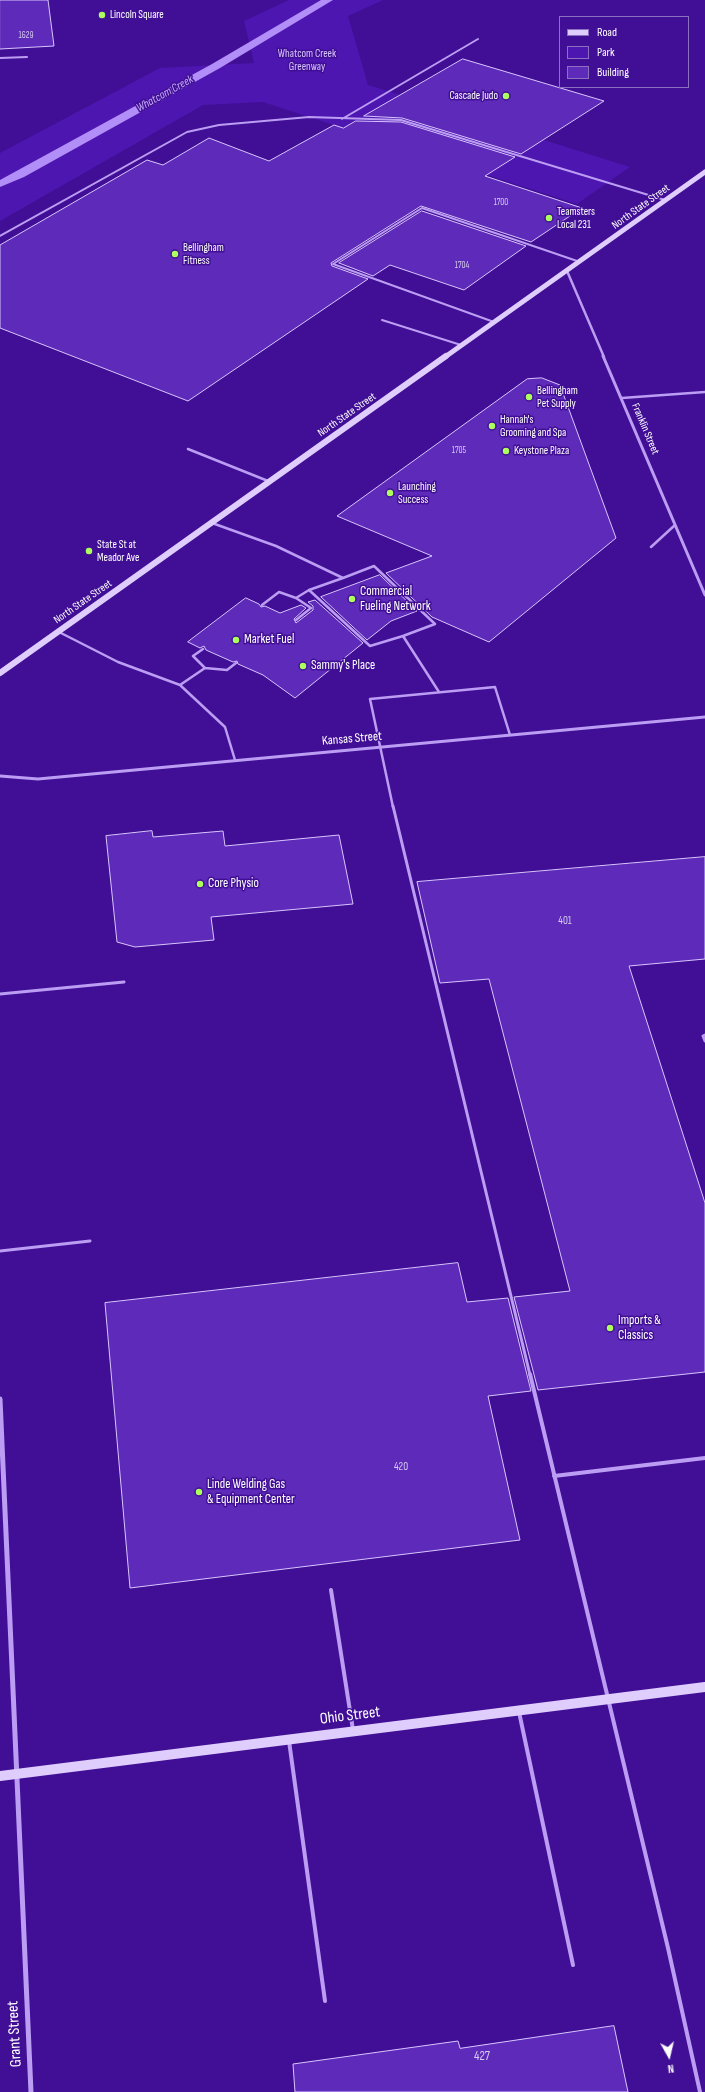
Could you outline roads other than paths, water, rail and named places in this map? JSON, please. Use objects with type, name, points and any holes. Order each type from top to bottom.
[{"type":"main road","name":"North State Street","points":[[0,672],[581,262],[705,172]]},
{"type":"main road","name":"Ohio Street","points":[[0,1776],[705,1687]]},
{"type":"street","name":"Franklin Street","points":[[567,271],[705,594]]},
{"type":"street","name":"Kansas Street","points":[[0,776],[38,778],[705,717]]},
{"type":"street","name":"Grant Street","points":[[0,1399],[31,2092]]},
{"type":"lane","points":[[342,119],[478,39]]},
{"type":"lane","points":[[0,58],[27,57]]},
{"type":"lane","points":[[0,236],[187,132],[227,124],[309,117],[401,120],[667,201]]},
{"type":"lane","points":[[495,322],[333,264],[422,208],[581,262]]},
{"type":"lane","points":[[382,320],[462,346]]},
{"type":"lane","points":[[622,398],[705,392]]},
{"type":"lane","points":[[188,449],[270,482]]},
{"type":"lane","points":[[212,523],[276,546],[342,578]]},
{"type":"lane","points":[[651,547],[675,526]]},
{"type":"lane","points":[[296,598],[309,590],[374,566],[435,624],[370,646],[309,590]]},
{"type":"lane","points":[[262,605],[279,592],[296,598],[311,608],[296,620]]},
{"type":"lane","points":[[58,632],[118,662],[180,685],[225,727],[235,760]]},
{"type":"lane","points":[[403,636],[439,692]]},
{"type":"lane","points":[[203,649],[193,656],[205,668]]},
{"type":"lane","points":[[180,685],[205,668],[227,670],[236,664]]},
{"type":"lane","points":[[510,735],[495,688],[370,699],[379,747],[668,1948],[700,2092]]},
{"type":"lane","points":[[0,994],[124,982]]},
{"type":"lane","points":[[705,1035],[703,1036],[705,1041]]},
{"type":"lane","points":[[0,1251],[90,1241]]},
{"type":"lane","points":[[554,1476],[705,1458]]},
{"type":"lane","points":[[331,1590],[354,1732]]},
{"type":"lane","points":[[518,1710],[573,1966]]},
{"type":"lane","points":[[289,1740],[325,2001]]},
{"type":"waterway","name":"Whatcom Creek","points":[[0,184],[20,175],[216,66],[328,0]]},
{"type":"place","name":"Lincoln Square","points":[[102,15]]},
{"type":"place","name":"Cascade Judo","points":[[506,96]]},
{"type":"place","name":"Teamsters Local 231","points":[[549,218]]},
{"type":"place","name":"Bellingham Fitness","points":[[175,254]]},
{"type":"place","name":"Bellingham Pet Supply","points":[[529,397]]},
{"type":"place","name":"Hannah's Grooming and Spa","points":[[492,426]]},
{"type":"place","name":"Keystone Plaza","points":[[506,451]]},
{"type":"place","name":"Launching Success","points":[[390,493]]},
{"type":"place","name":"State St at Meador Ave","points":[[89,551]]},
{"type":"place","name":"Commercial Fueling Network","points":[[352,599]]},
{"type":"place","name":"Market Fuel","points":[[236,640]]},
{"type":"place","name":"Sammy's Place","points":[[303,666]]},
{"type":"place","name":"Core Physio","points":[[200,884]]},
{"type":"place","name":"Imports & Classics","points":[[610,1328]]},
{"type":"place","name":"Linde Welding Gas & Equipment Center","points":[[199,1492]]},
{"type":"park label","name":"Whatcom Creek Greenway","points":[[307,60]]}]
